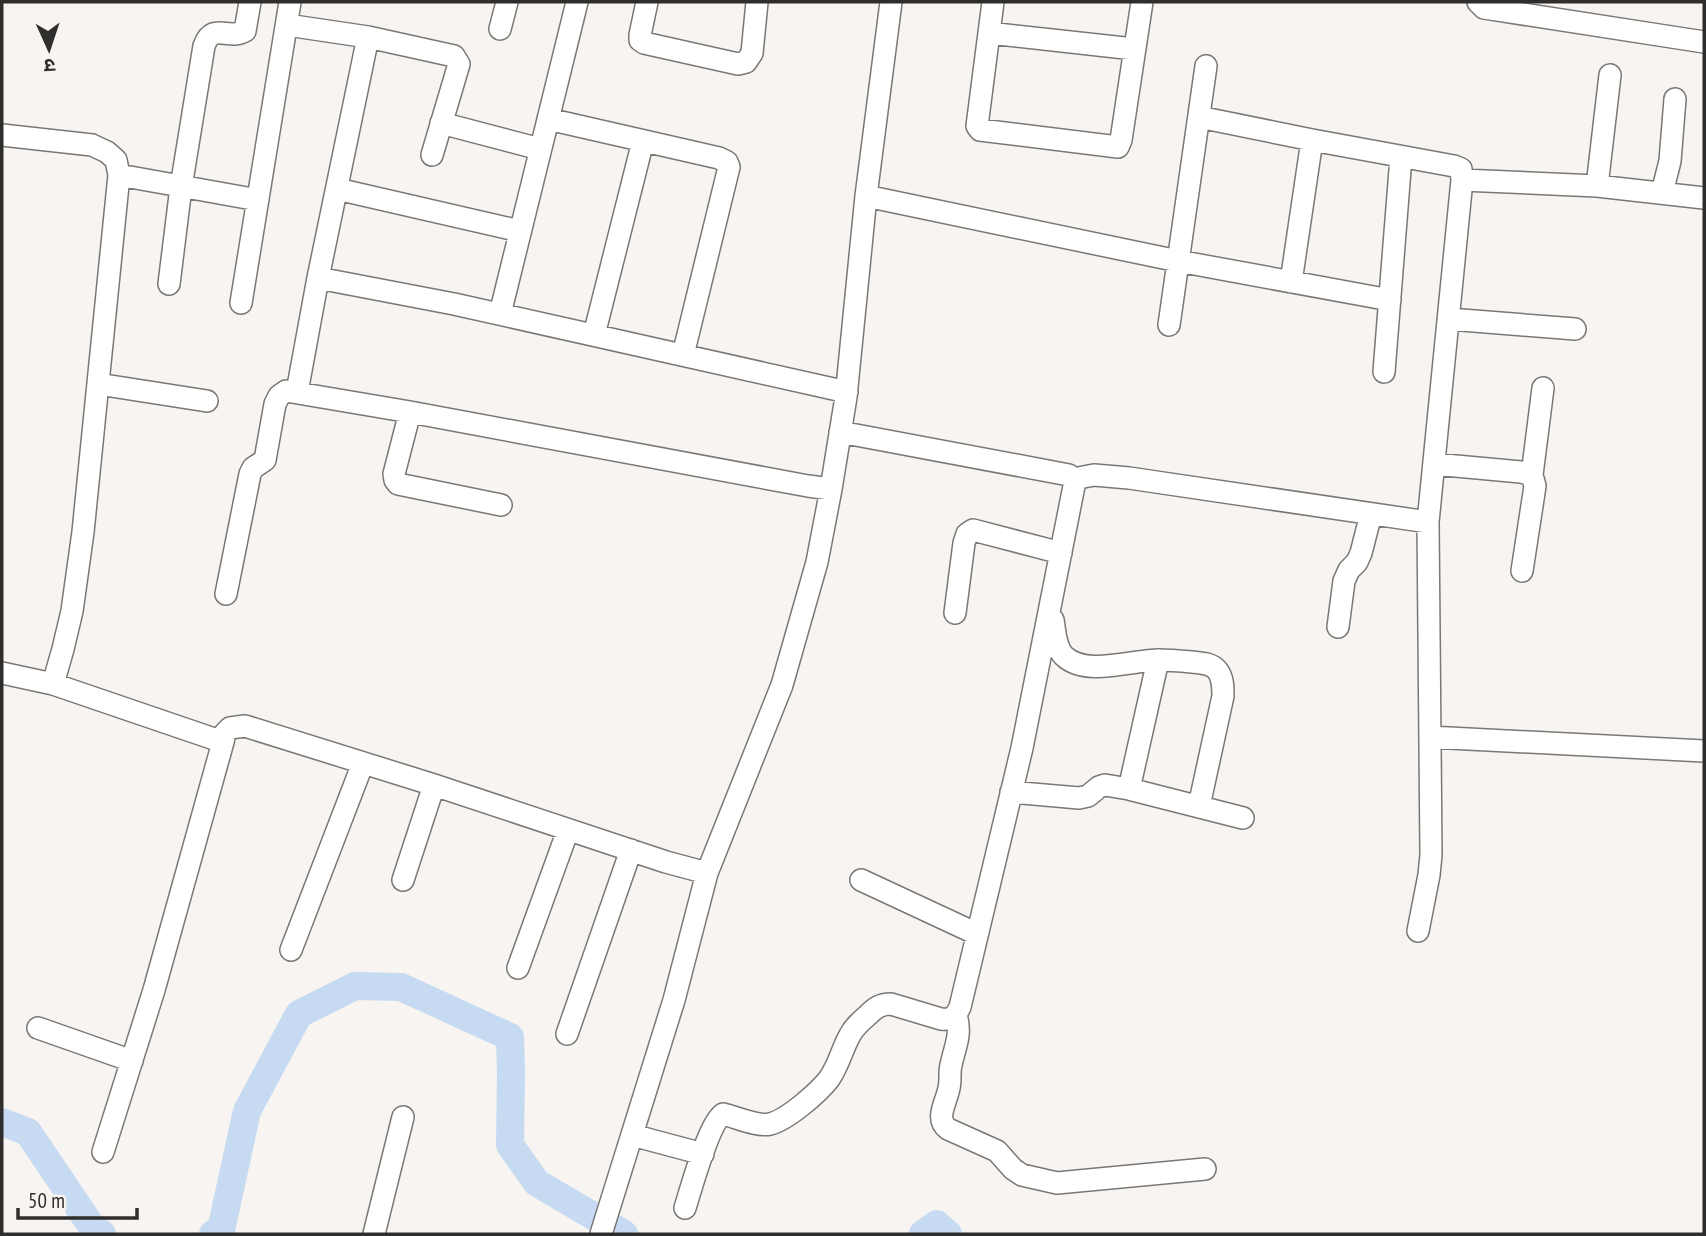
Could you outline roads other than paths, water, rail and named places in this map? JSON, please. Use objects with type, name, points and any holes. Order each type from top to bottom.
[{"type":"street","points":[[169,284],[181,187],[204,46],[208,36],[213,33],[236,35],[245,31],[250,2]]},
{"type":"street","points":[[241,303],[290,2]]},
{"type":"street","points":[[500,29],[506,2]]},
{"type":"street","points":[[500,314],[577,2]]},
{"type":"street","points":[[647,2],[639,34],[643,43],[738,64],[746,62],[752,53],[757,2]]},
{"type":"street","points":[[601,1234],[674,1000],[708,873],[782,685],[817,562],[847,392],[866,196],[891,2]]},
{"type":"street","points":[[993,2],[976,126],[980,130],[1106,147],[1118,147],[1121,140],[1142,2]]},
{"type":"street","points":[[1478,2],[1484,8],[1704,42]]},
{"type":"street","points":[[287,25],[368,37],[454,56],[459,64],[432,155]]},
{"type":"street","points":[[989,33],[1134,49]]},
{"type":"street","points":[[298,392],[318,278],[368,37]]},
{"type":"street","points":[[1169,325],[1206,66]]},
{"type":"street","points":[[1597,186],[1610,75]]},
{"type":"street","points":[[1661,193],[1670,160],[1675,99]]},
{"type":"street","points":[[1199,117],[1461,169],[1428,522],[1431,855],[1418,931]]},
{"type":"street","points":[[548,119],[727,162],[729,167],[683,355]]},
{"type":"street","points":[[441,123],[540,149]]},
{"type":"street","points":[[2,135],[92,145],[116,160],[119,176],[83,532],[72,611],[52,684]]},
{"type":"street","points":[[1291,282],[1312,140]]},
{"type":"street","points":[[594,335],[643,141]]},
{"type":"street","points":[[1384,373],[1401,157]]},
{"type":"street","points":[[119,176],[258,200]]},
{"type":"street","points":[[1462,180],[1597,186],[1704,198]]},
{"type":"street","points":[[337,189],[520,231]]},
{"type":"street","points":[[866,196],[1178,261],[1390,300]]},
{"type":"street","points":[[318,278],[500,314],[847,392]]},
{"type":"street","points":[[1448,319],[1575,329]]},
{"type":"street","points":[[98,384],[207,401]]},
{"type":"street","points":[[1522,571],[1535,486],[1532,475],[1543,388]]},
{"type":"street","points":[[226,594],[250,474],[253,468],[265,460],[275,404],[279,396],[286,391],[831,489]]},
{"type":"street","points":[[410,412],[394,474],[398,484],[501,505]]},
{"type":"street","points":[[685,1208],[703,1154],[718,1118],[723,1114],[769,1125],[803,1105],[829,1079],[856,1026],[884,1004],[941,1019],[949,1020],[956,1015],[1012,792],[1072,502],[1074,486],[1069,475],[840,432]]},
{"type":"street","points":[[1434,464],[1532,475]]},
{"type":"street","points":[[1073,479],[1094,475],[1129,478],[1428,522]]},
{"type":"street","points":[[1338,627],[1344,581],[1361,554],[1371,514]]},
{"type":"street","points":[[956,612],[964,543],[967,534],[973,530],[1061,553]]},
{"type":"street","points":[[1050,608],[1057,645],[1063,655],[1075,663],[1090,666],[1158,660],[1204,663],[1215,667],[1220,673],[1223,696],[1199,807]]},
{"type":"street","points":[[1129,789],[1158,660]]},
{"type":"street","points":[[2,674],[52,684],[223,742]]},
{"type":"street","points":[[103,1152],[157,977],[225,733],[230,728],[245,726],[708,873]]},
{"type":"street","points":[[1430,737],[1704,751]]},
{"type":"street","points":[[291,950],[363,763]]},
{"type":"street","points":[[403,880],[434,785]]},
{"type":"street","points":[[1012,792],[1079,798],[1088,796],[1105,785],[1243,818]]},
{"type":"street","points":[[518,968],[568,830]]},
{"type":"street","points":[[567,1034],[631,850]]},
{"type":"street","points":[[861,880],[977,934]]},
{"type":"street","points":[[956,1015],[959,1026],[958,1040],[950,1067],[950,1086],[943,1110],[943,1126],[997,1151],[1022,1175],[1057,1183],[1205,1169]]},
{"type":"street","points":[[38,1028],[132,1062]]},
{"type":"street","points":[[374,1234],[403,1117]]},
{"type":"street","points":[[629,1145],[703,1154]]},
{"type":"waterway","points":[[213,1234],[221,1230],[247,1111],[299,1014],[355,986],[401,987],[510,1037],[510,1145],[537,1183],[624,1234]]},
{"type":"waterway","points":[[2,1122],[28,1132],[92,1227],[102,1234]]},
{"type":"waterway","points":[[923,1234],[937,1224],[948,1234]]}]
